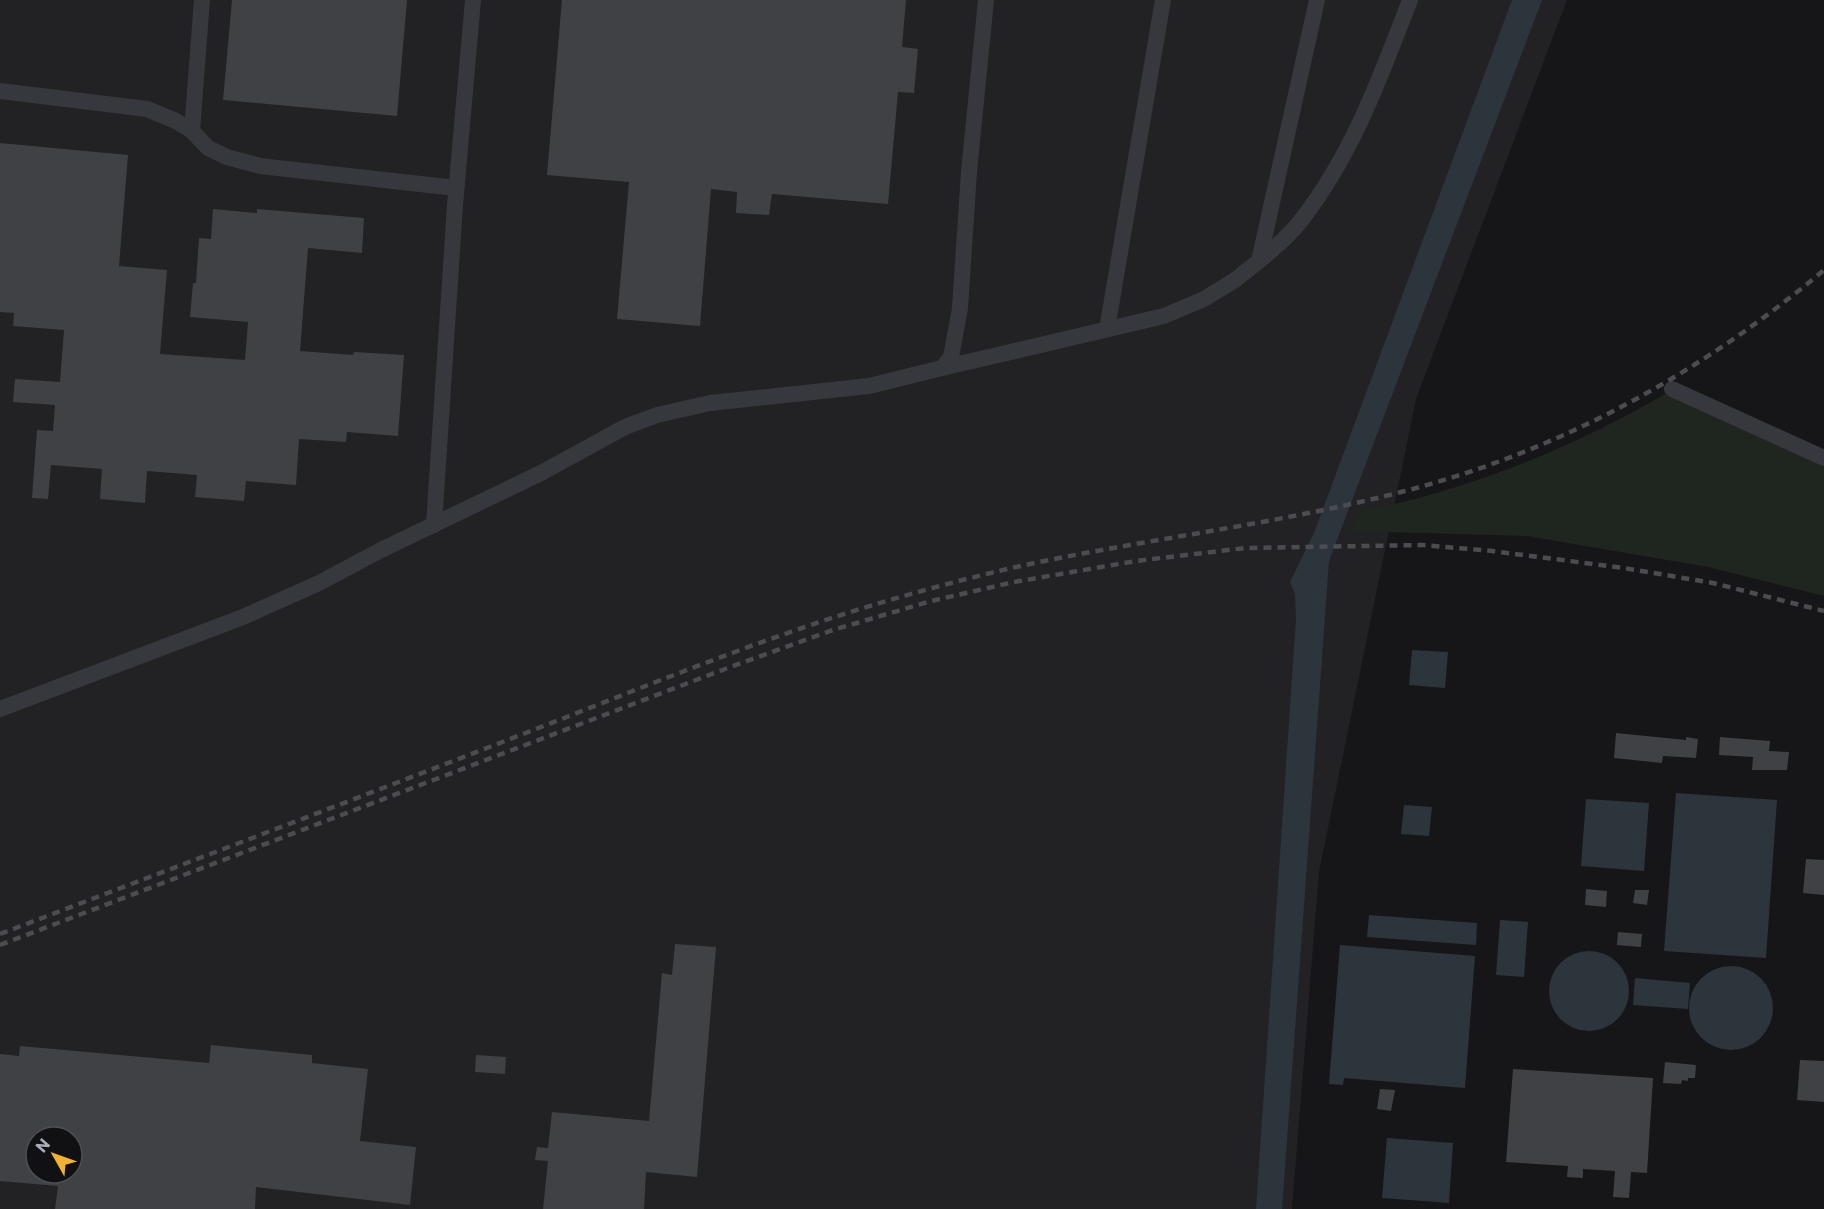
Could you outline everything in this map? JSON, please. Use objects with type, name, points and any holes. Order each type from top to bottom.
[{"type":"street","points":[[192,131],[202,0]]},
{"type":"street","points":[[434,525],[456,189],[473,0]]},
{"type":"street","points":[[942,368],[951,357],[960,308],[969,172],[986,0]]},
{"type":"street","points":[[1107,329],[1163,0]]},
{"type":"street","points":[[1259,261],[1317,0]]},
{"type":"street","points":[[0,709],[243,617],[319,583],[541,472],[625,427],[657,415],[710,403],[869,387],[1164,316],[1204,299],[1235,280],[1259,261],[1298,224],[1343,159],[1366,112],[1410,0]]},
{"type":"street","points":[[0,91],[147,109],[176,121],[192,131],[208,148],[227,157],[260,166],[456,189]]},
{"type":"street","points":[[1672,389],[1824,458]]},
{"type":"shaded area","points":[[0,0],[1567,0],[1416,399],[1319,872],[1292,1209],[0,1209]]},
{"type":"shaded area","points":[[1512,0],[1542,0],[1329,561],[1282,1209],[1256,1209],[1296,619],[1295,594],[1290,582],[1314,533]]},
{"type":"shaded area","points":[[1667,393],[1824,464],[1824,596],[1708,567],[1527,536],[1351,531],[1362,510],[1437,493],[1505,470],[1571,443]]},
{"type":"shaded area","points":[[1412,650],[1448,652],[1445,688],[1409,685]]},
{"type":"shaded area","points":[[1676,793],[1777,800],[1766,958],[1664,951]]},
{"type":"shaded area","points":[[1586,799],[1649,803],[1644,871],[1581,866]]},
{"type":"shaded area","points":[[1404,805],[1432,807],[1429,836],[1401,834]]},
{"type":"shaded area","points":[[1369,915],[1477,923],[1476,945],[1367,937]]},
{"type":"shaded area","points":[[1500,920],[1528,922],[1524,977],[1496,975]]},
{"type":"shaded area","points":[[1340,945],[1475,956],[1465,1088],[1344,1078],[1343,1085],[1329,1084]]},
{"type":"shaded area","points":[[1589,951],[1604,954],[1617,963],[1626,976],[1629,991],[1626,1006],[1617,1019],[1604,1028],[1589,1031],[1574,1028],[1561,1019],[1552,1006],[1549,991],[1552,976],[1561,963],[1574,954]]},
{"type":"shaded area","points":[[1731,966],[1754,973],[1766,985],[1773,1008],[1766,1031],[1754,1043],[1731,1050],[1708,1043],[1696,1031],[1689,1008],[1696,985],[1708,973]]},
{"type":"shaded area","points":[[1635,978],[1690,983],[1688,1009],[1633,1005]]},
{"type":"shaded area","points":[[1387,1138],[1453,1143],[1449,1203],[1382,1198]]},
{"type":"building","points":[[232,0],[407,0],[397,116],[223,100]]},
{"type":"building","points":[[562,0],[906,0],[902,47],[918,49],[914,93],[898,92],[888,204],[772,194],[769,215],[736,213],[737,192],[711,189],[700,326],[617,319],[629,182],[547,175]]},
{"type":"building","points":[[0,143],[128,155],[119,266],[167,270],[160,354],[245,360],[248,322],[190,317],[193,283],[196,283],[199,238],[211,239],[213,209],[257,213],[257,209],[364,218],[362,253],[308,248],[300,351],[353,355],[354,352],[404,355],[398,436],[347,432],[346,442],[299,439],[296,485],[246,481],[244,501],[195,497],[197,475],[147,471],[145,503],[100,499],[102,469],[51,465],[48,499],[32,498],[37,430],[53,431],[55,405],[13,402],[15,379],[60,382],[64,330],[13,326],[14,313],[0,312]]},
{"type":"building","points":[[1616,733],[1686,740],[1686,737],[1698,739],[1696,758],[1663,756],[1662,763],[1614,758]]},
{"type":"building","points":[[1720,737],[1770,741],[1769,751],[1789,752],[1787,770],[1752,770],[1753,757],[1719,755]]},
{"type":"building","points":[[1806,859],[1824,860],[1824,895],[1803,893]]},
{"type":"building","points":[[1586,889],[1607,891],[1606,907],[1585,905]]},
{"type":"building","points":[[1635,890],[1649,890],[1647,905],[1633,903]]},
{"type":"building","points":[[1618,932],[1642,934],[1641,947],[1617,945]]},
{"type":"building","points":[[675,944],[716,947],[697,1177],[646,1172],[644,1209],[543,1209],[548,1161],[535,1160],[537,1147],[548,1148],[552,1112],[649,1121],[662,973],[672,975]]},
{"type":"building","points":[[211,1045],[312,1055],[312,1063],[368,1069],[360,1141],[416,1147],[410,1205],[256,1187],[255,1209],[55,1209],[58,1186],[46,1185],[84,1185],[84,1125],[24,1125],[24,1183],[0,1181],[0,1054],[19,1056],[20,1046],[209,1063]]},
{"type":"building","points":[[476,1055],[506,1057],[505,1074],[475,1072]]},
{"type":"building","points":[[1800,1060],[1824,1061],[1824,1102],[1797,1100]]},
{"type":"building","points":[[1665,1062],[1696,1065],[1695,1078],[1688,1078],[1688,1081],[1682,1080],[1681,1084],[1663,1083]]},
{"type":"building","points":[[1513,1069],[1653,1078],[1647,1173],[1631,1172],[1629,1198],[1613,1197],[1615,1171],[1583,1169],[1583,1178],[1567,1177],[1568,1166],[1506,1162]]},
{"type":"building","points":[[1380,1089],[1395,1090],[1391,1111],[1377,1109]]},
{"type":"railway","points":[[0,934],[688,670],[873,605],[1016,567],[1353,504],[1459,475],[1516,455],[1571,432],[1677,375],[1728,343],[1824,270]]},
{"type":"railway","points":[[0,945],[833,630],[931,601],[1014,582],[1136,561],[1245,548],[1423,545],[1492,551],[1624,568],[1713,583],[1824,611]]}]
